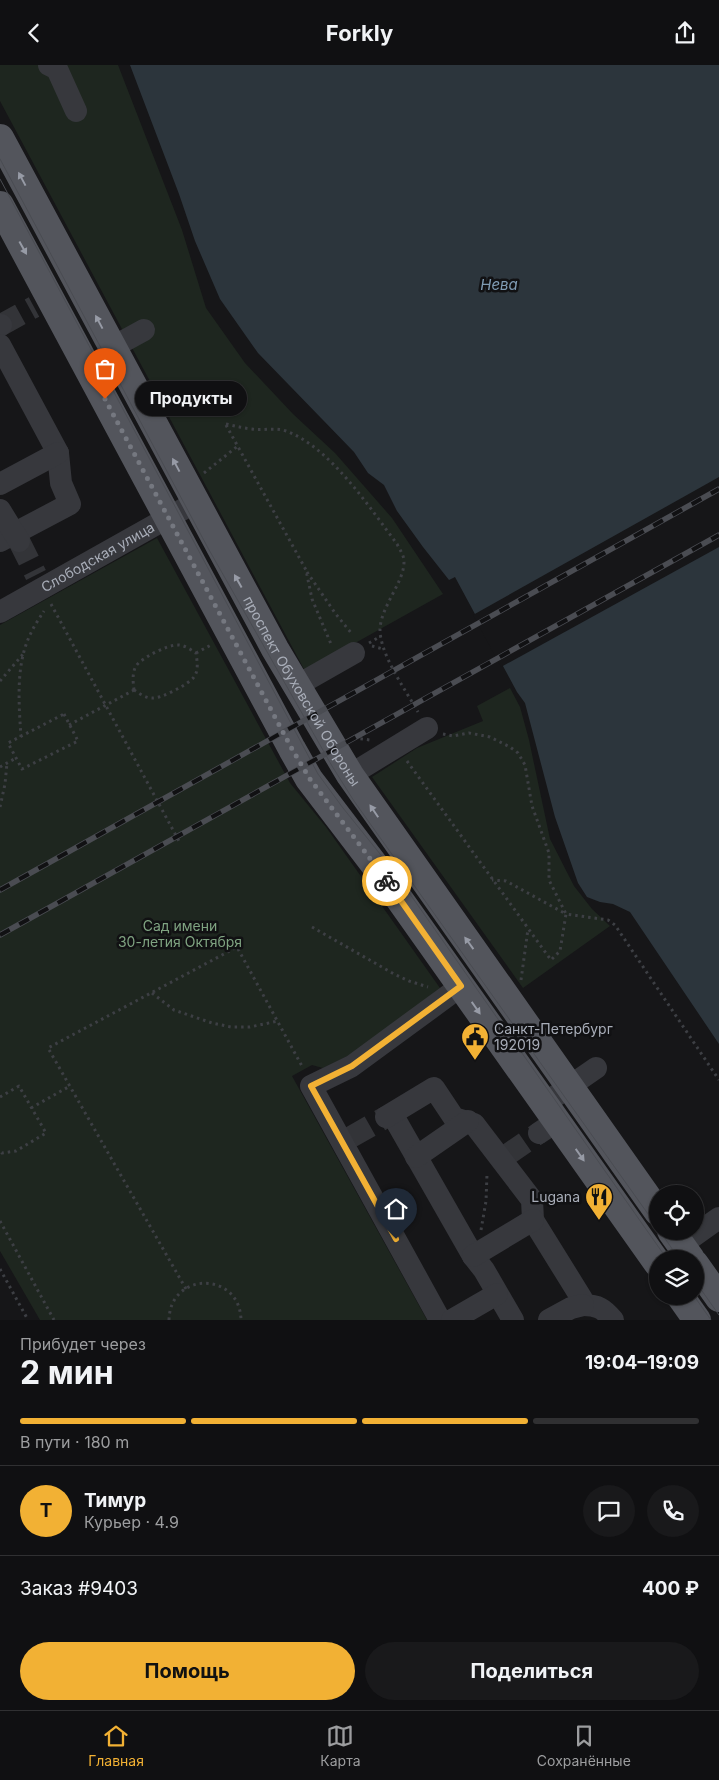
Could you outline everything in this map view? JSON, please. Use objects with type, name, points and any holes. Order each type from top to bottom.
[{"type":"main road","name":"проспект Обуховской Обороны","points":[[0,138],[112,347],[197,490],[296,686],[350,775],[649,1199]]},
{"type":"main road","points":[[0,205],[42,303],[169,518],[292,749],[310,779],[461,986],[547,1119],[649,1252]]},
{"type":"main road","points":[[704,1277],[719,1298]]},
{"type":"main road","points":[[686,1305],[697,1320]]},
{"type":"street","points":[[50,65],[57,69],[76,111]]},
{"type":"street","points":[[112,347],[144,329]]},
{"type":"street","points":[[0,331],[58,453],[61,483],[70,504],[11,538],[0,510]]},
{"type":"street","points":[[0,484],[58,453]]},
{"type":"street","name":"Слободская улица","points":[[0,612],[39,581],[169,518],[197,490]]},
{"type":"street","points":[[296,686],[353,649]]},
{"type":"street","points":[[350,775],[427,728]]},
{"type":"street","points":[[440,1320],[347,1140],[311,1086],[352,1066],[461,986]]},
{"type":"street","points":[[547,1119],[569,1087],[596,1068]]},
{"type":"street","points":[[513,1320],[484,1269],[472,1256],[416,1157],[389,1115],[434,1089],[454,1118],[474,1123],[504,1157],[532,1200],[533,1220],[582,1299],[583,1305]]},
{"type":"street","points":[[416,1157],[468,1121]]},
{"type":"street","points":[[685,1250],[719,1218]]},
{"type":"street","points":[[472,1256],[533,1220]]},
{"type":"street","points":[[452,1320],[497,1294]]},
{"type":"street","points":[[549,1320],[571,1308],[583,1305],[594,1305],[604,1309],[613,1320]]},
{"type":"path","points":[[353,649],[335,613],[306,570],[226,424],[254,430],[285,430],[300,438],[314,448],[356,489],[397,544],[403,554],[404,562],[402,573],[382,619],[380,629],[383,649],[427,728],[437,733],[453,736],[469,733],[490,737],[518,753],[525,765],[532,806],[548,853],[549,880],[566,914],[560,951],[551,960],[397,746]]},
{"type":"path","points":[[197,490],[238,445]]},
{"type":"path","points":[[306,570],[312,599],[353,649]]},
{"type":"path","points":[[21,737],[19,689],[21,666],[27,642],[50,602],[180,843]]},
{"type":"path","points":[[196,653],[219,641]]},
{"type":"path","points":[[170,645],[187,647],[196,653],[198,668],[195,676],[189,682],[160,697],[144,697],[134,690],[134,668],[139,661],[170,645]]},
{"type":"path","points":[[353,649],[383,649]]},
{"type":"path","points":[[0,681],[25,652]]},
{"type":"path","points":[[69,725],[134,690]]},
{"type":"path","points":[[64,714],[69,725],[78,741],[22,769],[8,743],[64,714]]},
{"type":"path","points":[[0,767],[16,758]]},
{"type":"path","points":[[0,807],[7,763]]},
{"type":"path","points":[[492,880],[506,881],[566,914],[608,920],[615,925],[719,1080]]},
{"type":"path","points":[[312,927],[394,974],[409,981],[432,987]]},
{"type":"path","points":[[520,984],[528,928]]},
{"type":"path","points":[[186,1289],[48,1049],[237,947],[311,1086]]},
{"type":"path","points":[[152,993],[174,1010],[212,1023],[231,1027],[250,1027],[278,1021]]},
{"type":"path","points":[[0,1097],[19,1086],[46,1133],[16,1151],[1,1152]]},
{"type":"path","points":[[32,1108],[70,1087]]},
{"type":"path","points":[[472,1256],[478,1245],[486,1201],[487,1170],[504,1157]]},
{"type":"path","points":[[0,1221],[54,1320]]},
{"type":"path","points":[[0,1269],[28,1320]]},
{"type":"path","points":[[169,1320],[173,1302],[186,1289],[193,1285],[204,1283],[222,1288],[231,1294],[236,1301],[241,1320]]},
{"type":"green space","points":[[0,65],[118,65],[182,230],[206,308],[245,363],[293,414],[335,453],[392,518],[443,594],[305,671],[0,101]]},
{"type":"green space","name":"Сад имени 30-летия Октября","points":[[157,538],[290,783],[326,827],[440,988],[360,1050],[323,1068],[312,1065],[292,1076],[427,1320],[40,1320],[0,1251],[0,625]]},
{"type":"green space","points":[[510,688],[520,707],[529,740],[550,839],[574,886],[592,909],[610,926],[523,988],[372,777],[417,748],[483,721],[477,706]]},
{"type":"water","name":"Нева","points":[[130,65],[719,65],[719,1044],[630,912],[613,904],[587,897],[578,883],[555,817],[525,703],[517,692],[455,577],[449,580],[397,511],[384,485],[368,473],[354,452],[258,353],[220,299],[195,241]]},
{"type":"pier","points":[[719,477],[719,547],[501,667],[473,615]]},
{"type":"tunnel","points":[[1,325],[34,307]]},
{"type":"tunnel","points":[[19,541],[36,575]]},
{"type":"tunnel","points":[[351,1137],[386,1117]]},
{"type":"tunnel","points":[[507,1155],[539,1133]]},
{"type":"tram line","points":[[0,159],[208,548],[332,766],[354,801],[649,1215]]},
{"type":"tram line","points":[[0,179],[318,774],[393,870],[661,1250]]},
{"type":"tram line","points":[[666,1240],[673,1250]]},
{"type":"tram line","points":[[704,1294],[719,1315]]},
{"type":"tram line","points":[[700,1305],[711,1320]]},
{"type":"railway","points":[[0,890],[719,489]]},
{"type":"railway","points":[[0,935],[719,535]]},
{"type":"way so far","points":[[105,399],[292,749],[310,779],[387,881]]},
{"type":"place","name":"Продукты","points":[[105,399]]},
{"type":"place","name":"Санкт-Петербург 192019","points":[[475,1061]]},
{"type":"place","name":"Lugana","points":[[599,1221]]},
{"type":"route","points":[[387,881],[461,986],[352,1066],[311,1086],[396,1239]]}]
